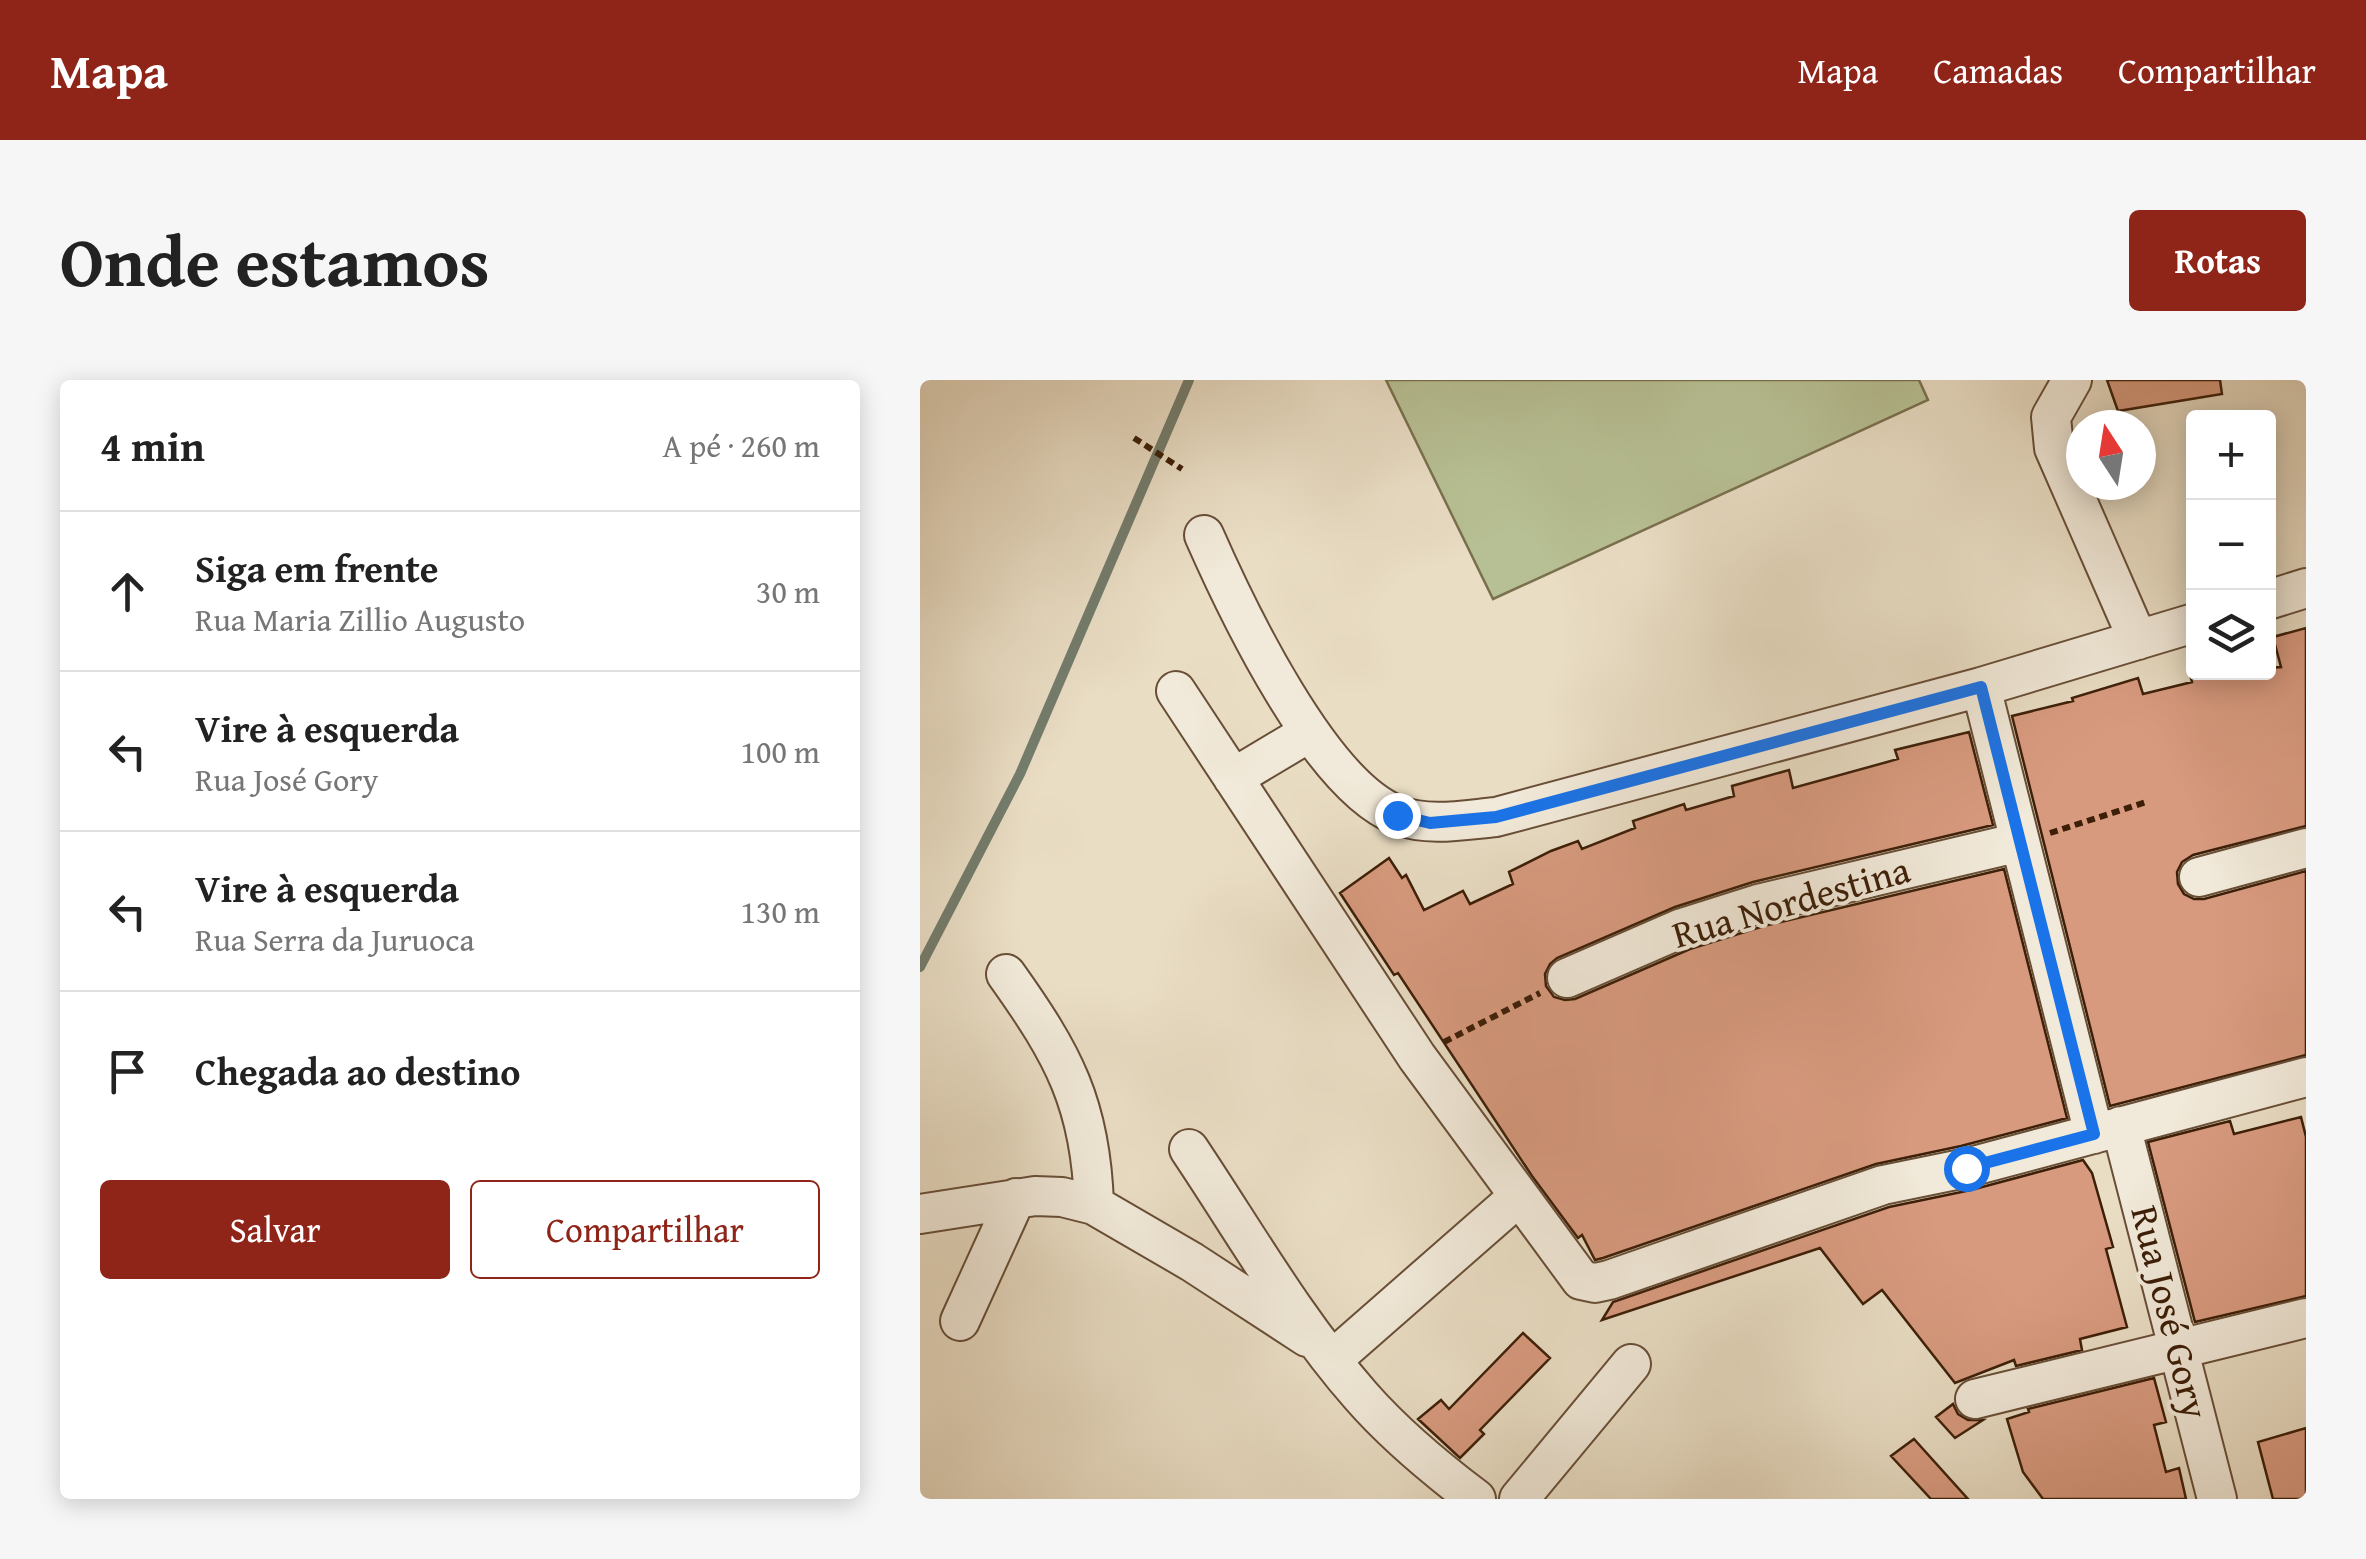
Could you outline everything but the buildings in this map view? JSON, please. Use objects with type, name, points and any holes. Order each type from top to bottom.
[{"type":"street","points":[[2072,380],[2051,418],[2054,448],[2138,640]]},
{"type":"street","points":[[1204,535],[1236,608],[1310,732],[1363,796],[1397,815],[1430,823],[1496,817],[1981,687],[2186,625]]},
{"type":"street","points":[[2276,597],[2306,588]]},
{"type":"street","name":"Rua José Gory","points":[[1981,687],[2020,842],[2107,1130],[2180,1348],[2217,1499]]},
{"type":"street","points":[[1176,692],[1416,1057],[1582,1280],[1595,1283],[1883,1185],[1966,1168],[2306,1077]]},
{"type":"street","points":[[1233,778],[1310,732]]},
{"type":"street","name":"Rua Nordestina","points":[[1567,978],[1682,928],[1758,904],[2020,842]]},
{"type":"street","points":[[2200,877],[2306,848]]},
{"type":"street","points":[[1006,974],[1041,1023],[1076,1089],[1092,1159],[1094,1205]]},
{"type":"street","points":[[1189,1149],[1361,1397],[1402,1438],[1476,1499]]},
{"type":"street","points":[[920,1214],[1016,1198],[1062,1197],[1094,1205],[1192,1262],[1327,1353]]},
{"type":"street","points":[[1327,1353],[1518,1197]]},
{"type":"street","points":[[960,1320],[1016,1198]]},
{"type":"street","points":[[1975,1399],[2306,1318]]},
{"type":"street","points":[[1519,1499],[1631,1364]]},
{"type":"path","points":[[1134,438],[1182,470]]},
{"type":"path","points":[[2020,842],[2146,802]]},
{"type":"path","points":[[1416,1057],[1567,978]]},
{"type":"green space","points":[[1386,380],[1919,380],[1928,400],[1493,599]]},
{"type":"waterway","points":[[920,967],[1020,774],[1189,380]]},
{"type":"route","points":[[1397,815],[1430,823],[1496,817],[1981,687],[2094,1134],[1966,1168]]}]
